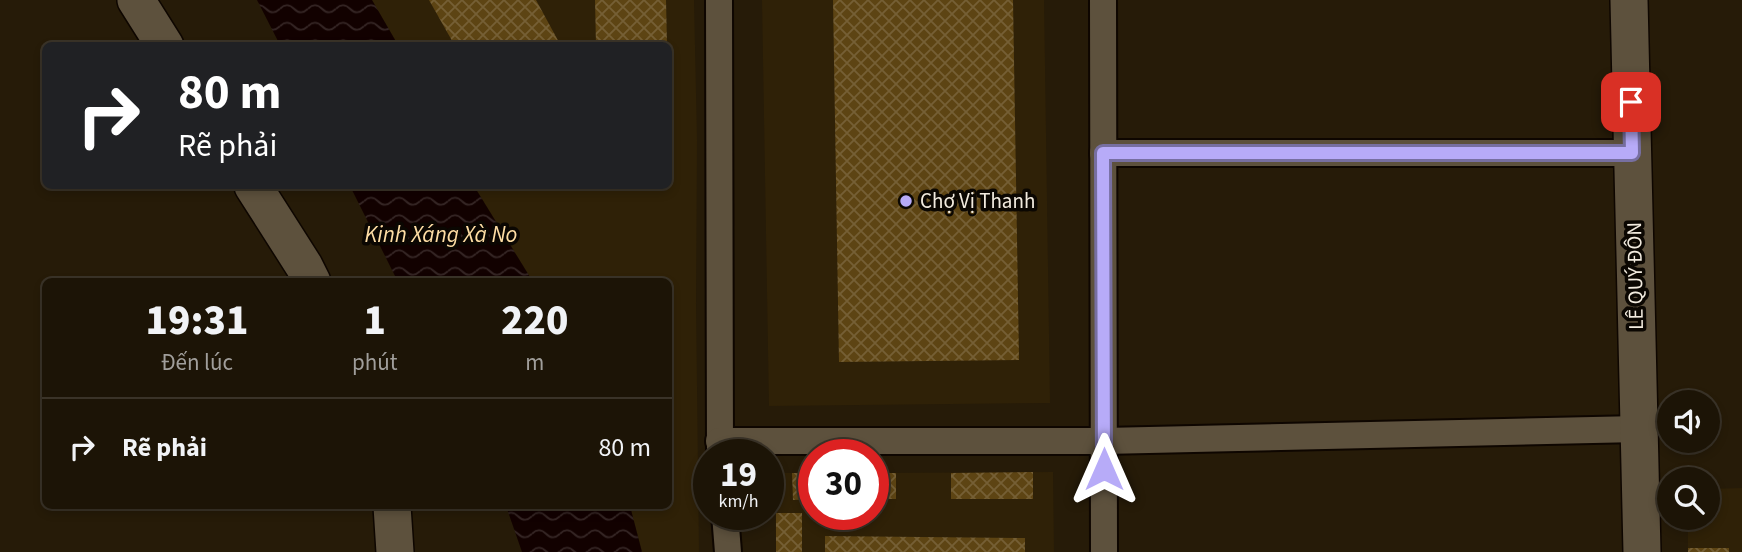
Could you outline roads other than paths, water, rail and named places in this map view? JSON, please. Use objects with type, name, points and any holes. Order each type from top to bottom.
[{"type":"street","points":[[136,0],[162,42]]},
{"type":"street","points":[[719,0],[719,439]]},
{"type":"street","points":[[1103,0],[1104,552]]},
{"type":"street","name":"LÊ QUÝ ĐÔN","points":[[1629,0],[1642,552]]},
{"type":"street","points":[[1103,153],[1632,153]]},
{"type":"street","points":[[255,189],[310,278]]},
{"type":"street","points":[[784,447],[1639,429]]},
{"type":"street","points":[[392,509],[395,552]]},
{"type":"street","points":[[726,530],[728,552]]},
{"type":"water","points":[[257,0],[372,0],[396,42],[278,42]]},
{"type":"water","name":"Kinh Xáng Xà No","points":[[352,189],[476,189],[531,278],[396,278]]},
{"type":"water","points":[[507,509],[631,509],[642,552],[522,552]]},
{"type":"place","name":"Chợ Vị Thanh","points":[[906,201]]}]
